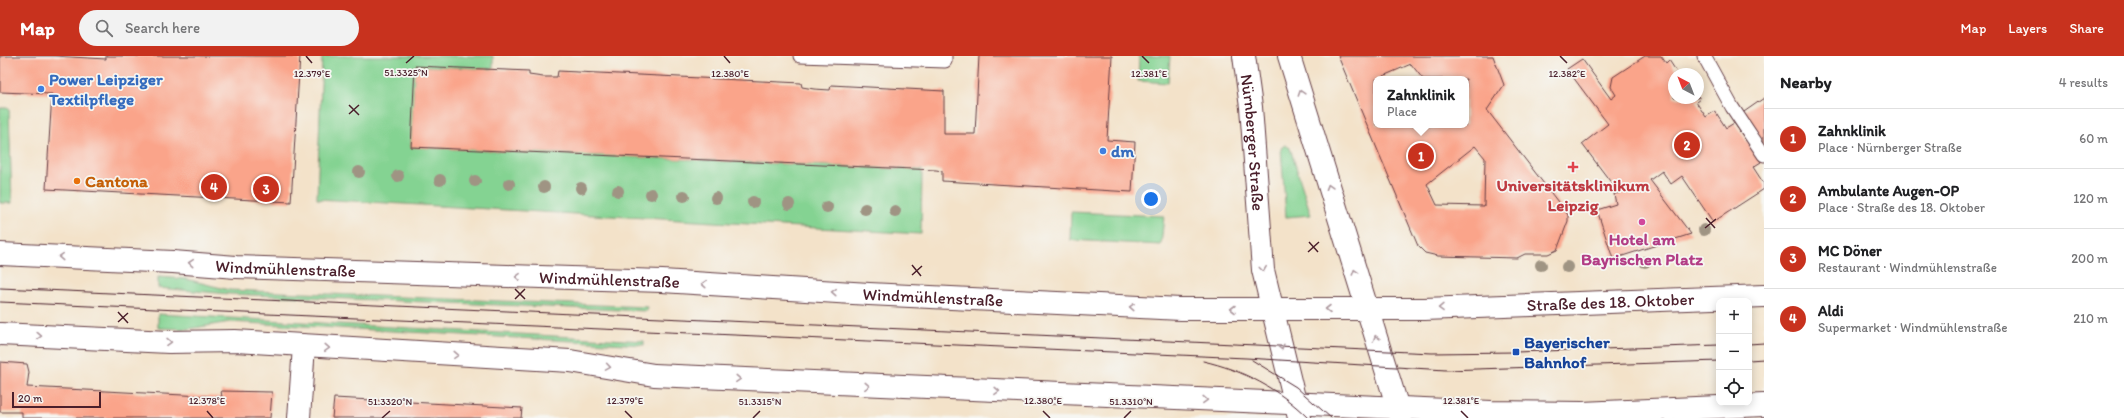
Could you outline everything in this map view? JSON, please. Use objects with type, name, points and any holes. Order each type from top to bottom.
[{"type":"main road","name":"Nürnberger Straße","points":[[1244,56],[1251,107],[1263,270],[1297,411]]},
{"type":"main road","points":[[1289,56],[1400,413]]},
{"type":"main road","name":"Windmühlenstraße","points":[[0,254],[173,262],[236,267],[662,281],[862,294],[1171,309],[1367,309]]},
{"type":"main road","name":"Straße des 18. Oktober","points":[[1367,309],[1480,307],[1764,296]]},
{"type":"main road","points":[[0,334],[169,342],[235,341],[570,361],[654,375],[1166,399],[1297,411],[1400,413],[1582,413],[1764,405]]},
{"type":"main road","points":[[299,418],[304,346]]},
{"type":"lane","points":[[800,56],[945,61],[945,56]]},
{"type":"lane","points":[[1704,56],[1732,107],[1764,154]]},
{"type":"green space","points":[[322,56],[493,56],[493,69],[415,66],[411,147],[922,170],[921,234],[317,199]]},
{"type":"green space","points":[[1139,56],[1170,56],[1168,83],[1138,81]]},
{"type":"green space","points":[[0,108],[9,108],[12,203],[0,203]]},
{"type":"green space","points":[[1285,145],[1290,148],[1311,215],[1286,217],[1281,148]]},
{"type":"green space","points":[[1071,212],[1164,216],[1161,245],[1070,240]]},
{"type":"green space","points":[[158,277],[186,279],[229,290],[647,307],[647,311],[230,294],[158,288]]},
{"type":"green space","points":[[158,314],[644,341],[644,345],[230,322],[188,329],[158,328]]},
{"type":"building","points":[[0,56],[54,56],[106,59],[106,56],[300,56],[291,202],[46,189],[52,94],[0,92]]},
{"type":"building","points":[[979,56],[1112,56],[1107,140],[1135,142],[1132,192],[942,181],[942,171],[936,170],[411,147],[415,66],[529,71],[529,75],[543,77],[557,77],[558,71],[801,83],[802,87],[830,90],[831,85],[944,91],[944,134],[975,134]]},
{"type":"building","points":[[1338,56],[1493,56],[1504,85],[1487,110],[1568,215],[1568,221],[1557,250],[1548,254],[1525,254],[1517,258],[1438,256],[1425,253],[1418,246]],"holes":[[[1475,146],[1485,158],[1484,206],[1437,205],[1427,184]]]},
{"type":"building","points":[[1645,56],[1661,56],[1666,63],[1669,60],[1674,68],[1668,68],[1668,104],[1697,104],[1706,117],[1715,111],[1726,128],[1734,123],[1761,162],[1753,167],[1764,184],[1764,189],[1713,222],[1682,176],[1671,184],[1662,171],[1650,180],[1691,234],[1613,259],[1597,210],[1616,204],[1614,194],[1619,193],[1582,144],[1608,124],[1567,69],[1582,59],[1611,99],[1616,95],[1611,87],[1613,77]]},
{"type":"building","points":[[1764,98],[1764,144],[1741,114]]},
{"type":"building","points":[[0,362],[27,364],[29,372],[27,387],[222,397],[221,391],[272,392],[270,418],[22,418],[22,412],[0,412]]},
{"type":"building","points":[[334,398],[522,408],[521,418],[332,418]]},
{"type":"tram line","points":[[0,288],[1432,353],[1516,352],[1716,345]]},
{"type":"tram line","points":[[0,302],[1246,358],[1446,370],[1716,361]]},
{"type":"tram line","points":[[1752,344],[1764,343]]},
{"type":"tram line","points":[[1752,360],[1764,359]]},
{"type":"tram line","points":[[1252,360],[1296,387],[1331,418]]},
{"type":"tram line","points":[[1203,361],[1246,375],[1260,382],[1285,398],[1308,418]]},
{"type":"place","name":"Power Leipziger Textilpflege","points":[[41,89]]},
{"type":"place","name":"Ambulante Augen-OP","points":[[1687,145]]},
{"type":"place","name":"dm","points":[[1103,151]]},
{"type":"place","name":"Zahnklinik","points":[[1421,156]]},
{"type":"place","name":"Universitätsklinikum Leipzig","points":[[1573,167]]},
{"type":"place","name":"Cantona","points":[[77,181]]},
{"type":"place","name":"Aldi","points":[[214,187]]},
{"type":"place","name":"MC Döner","points":[[266,189]]},
{"type":"place","name":"Hotel am Bayrischen Platz","points":[[1642,222]]},
{"type":"place","name":"Bayerischer Bahnhof","points":[[1516,352]]}]
